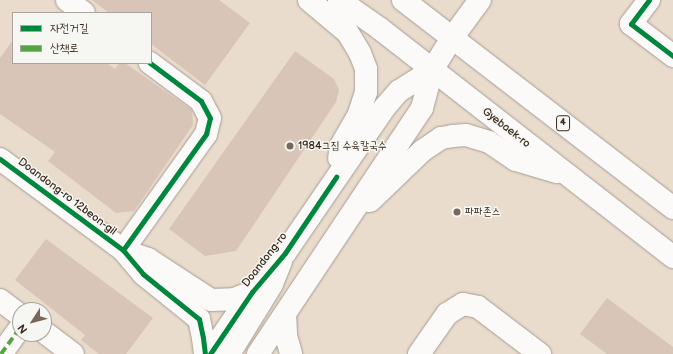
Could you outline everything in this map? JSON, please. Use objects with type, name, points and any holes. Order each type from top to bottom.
[{"type":"main road","points":[[67,0],[83,12]]},
{"type":"main road","points":[[309,0],[348,33],[360,53],[366,69],[366,92],[358,116],[341,146],[336,177]]},
{"type":"main road","name":"Gyebaek-ro","points":[[339,0],[432,70],[673,257]]},
{"type":"main road","name":"4","points":[[403,0],[673,208]]},
{"type":"main road","points":[[258,354],[343,224],[422,108],[432,70],[452,38],[480,0]]},
{"type":"main road","points":[[649,0],[631,24],[673,56]]},
{"type":"main road","points":[[123,250],[206,134],[210,118],[201,101],[151,64]]},
{"type":"main road","name":"Doandong-ro","points":[[210,354],[252,292],[285,253],[385,107],[399,91],[432,70]]},
{"type":"main road","points":[[343,224],[422,150],[441,138],[466,135],[488,142],[516,160],[538,168],[566,174]]},
{"type":"main road","name":"Doandong-ro 12beon-gil","points":[[0,159],[123,250]]},
{"type":"main road","points":[[123,250],[148,259],[211,300],[234,299],[252,292]]},
{"type":"main road","points":[[123,250],[143,274],[199,319],[203,338],[204,354]]},
{"type":"main road","points":[[229,354],[272,284],[285,253]]},
{"type":"main road","points":[[0,300],[12,309]]},
{"type":"main road","points":[[419,354],[447,314],[463,304],[478,307],[540,354]]},
{"type":"main road","points":[[285,314],[286,336],[291,354]]},
{"type":"main road","points":[[52,338],[73,354]]},
{"type":"main road","points":[[1,354],[12,339]]},
{"type":"building","points":[[92,0],[219,0],[250,23],[205,85],[152,45],[152,12],[108,12]]},
{"type":"building","points":[[12,41],[12,64],[108,64],[115,69],[118,64],[126,64],[192,110],[193,125],[134,211],[116,213],[48,161],[55,152],[0,114],[0,58]]},
{"type":"building","points":[[295,51],[334,79],[339,90],[336,102],[236,251],[205,256],[169,229]]},
{"type":"building","points":[[46,239],[153,318],[126,354],[99,354],[81,340],[85,335],[52,309],[52,302],[43,302],[15,280]]},
{"type":"building","points":[[607,298],[673,347],[673,354],[607,354],[580,334]]},
{"type":"marked path","points":[[1,354],[12,339]]},
{"type":"cycle path","points":[[649,0],[631,24],[673,56]]},
{"type":"cycle path","points":[[123,250],[206,134],[210,118],[201,101],[151,64]]},
{"type":"cycle path","points":[[0,159],[123,250],[143,274],[199,319],[205,354]]},
{"type":"cycle path","points":[[210,354],[252,292],[285,253],[336,177]]},
{"type":"place","name":"1984그집 수육칼국수","points":[[290,146]]},
{"type":"place","name":"파파존스","points":[[457,212]]}]
